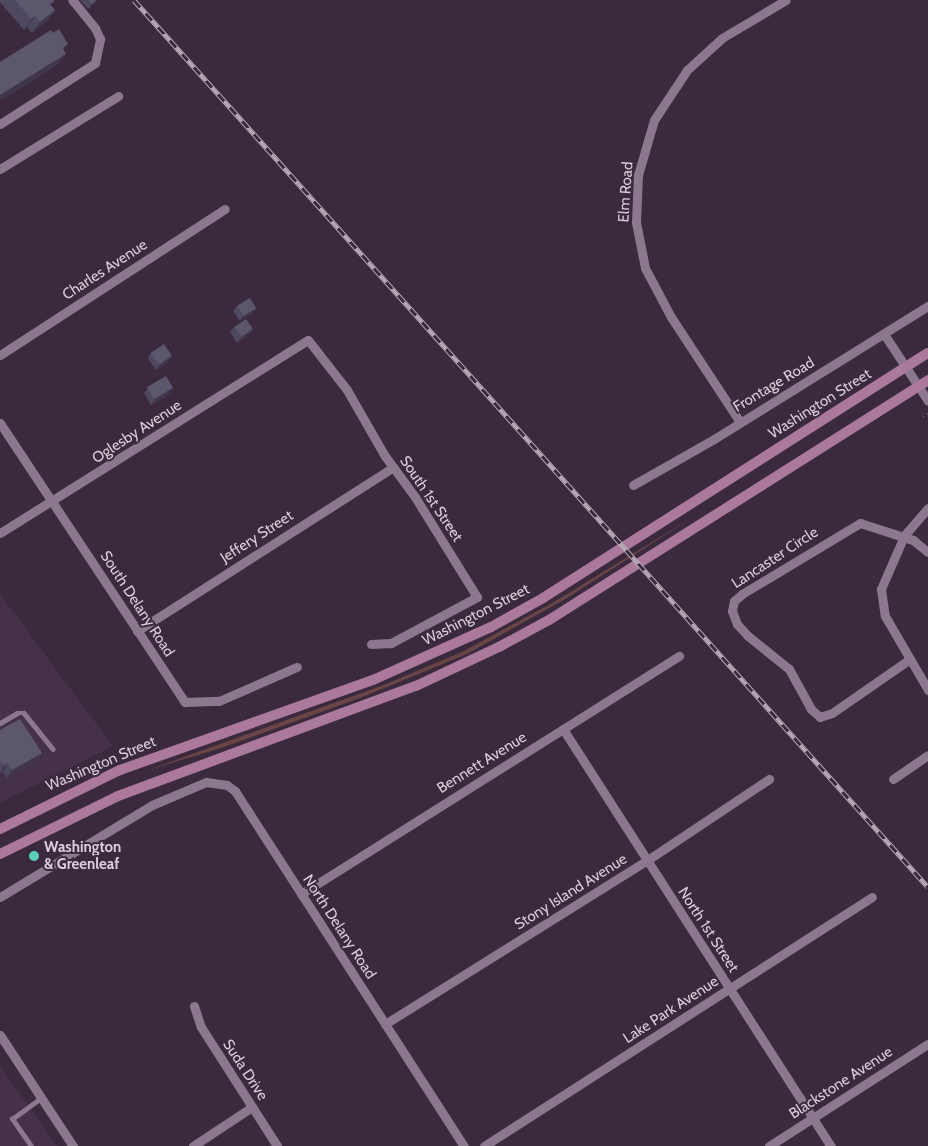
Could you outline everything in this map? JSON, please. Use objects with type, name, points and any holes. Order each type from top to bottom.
[{"type":"main road","name":"Washington Street","points":[[0,829],[104,777],[373,680],[491,627],[558,588],[928,353]]},
{"type":"main road","points":[[0,854],[118,796],[416,686],[500,647],[549,620],[928,380]]},
{"type":"street","points":[[0,124],[95,63],[100,39],[95,28],[72,0]]},
{"type":"street","name":"Elm Road","points":[[740,422],[671,317],[645,268],[636,222],[638,175],[654,120],[687,70],[722,38],[786,0]]},
{"type":"street","points":[[0,169],[118,96]]},
{"type":"street","name":"Charles Avenue","points":[[0,355],[225,209]]},
{"type":"street","name":"Frontage Road","points":[[633,485],[740,422],[928,306]]},
{"type":"street","points":[[884,334],[928,401]]},
{"type":"street","name":"South 1st Street","points":[[288,353],[308,340],[319,350],[347,390],[392,467],[477,597],[391,642],[371,644]]},
{"type":"street","name":"Oglesby Avenue","points":[[0,533],[288,353]]},
{"type":"street","name":"South Delany Road","points":[[0,423],[185,702],[219,702],[297,667]]},
{"type":"street","name":"Jeffery Street","points":[[137,631],[392,467]]},
{"type":"street","points":[[928,508],[904,536],[881,589],[886,616],[910,658],[925,679],[928,690]]},
{"type":"street","name":"Lancaster Circle","points":[[904,536],[873,525],[853,526],[742,594],[734,600],[732,611],[748,636],[789,669],[812,710],[820,717],[832,713],[910,658]]},
{"type":"street","points":[[904,536],[928,552]]},
{"type":"street","name":"Bennett Avenue","points":[[301,894],[679,656]]},
{"type":"street","name":"North 1st Street","points":[[563,729],[646,861],[831,1146]]},
{"type":"street","points":[[893,779],[928,755]]},
{"type":"street","name":"Stony Island Avenue","points":[[385,1024],[646,861],[770,779]]},
{"type":"street","name":"North Delany Road","points":[[0,897],[160,801],[206,782],[227,785],[235,791],[464,1146]]},
{"type":"street","name":"Lake Park Avenue","points":[[484,1146],[872,897]]},
{"type":"street","name":"Suda Drive","points":[[194,1006],[201,1027],[277,1146]]},
{"type":"street","points":[[1,1040],[73,1146]]},
{"type":"street","name":"Blackstone Avenue","points":[[769,1146],[928,1044]]},
{"type":"street","points":[[193,1146],[252,1107]]},
{"type":"lane","points":[[0,723],[17,713],[24,713],[53,749]]},
{"type":"lane","points":[[31,1146],[12,1119],[40,1099]]},
{"type":"path","points":[[923,417],[928,414]]},
{"type":"shaded area","points":[[693,517],[567,598],[467,654],[360,698],[221,748],[148,770],[381,686],[462,652],[554,602]]},
{"type":"shaded area","points":[[0,594],[113,746],[0,803]]},
{"type":"shaded area","points":[[0,1066],[57,1146],[0,1146]]},
{"type":"building","points":[[15,0],[53,0],[50,4],[55,10],[40,22],[35,16],[31,19]]},
{"type":"building","points":[[88,0],[96,0],[92,4]]},
{"type":"building","points":[[59,29],[68,44],[63,48],[66,54],[0,95],[0,62],[51,30],[53,33]]},
{"type":"building","points":[[250,298],[256,308],[243,316],[237,306]]},
{"type":"building","points":[[246,319],[253,329],[241,337],[235,327]]},
{"type":"building","points":[[164,344],[172,356],[159,365],[151,353]]},
{"type":"building","points":[[166,376],[173,388],[154,399],[147,387]]},
{"type":"building","points":[[20,719],[42,753],[12,770],[8,763],[4,766],[2,762],[0,764],[0,730]]},
{"type":"railway","points":[[134,0],[928,887]]},
{"type":"place","name":"Washington & Greenleaf","points":[[34,856]]}]
